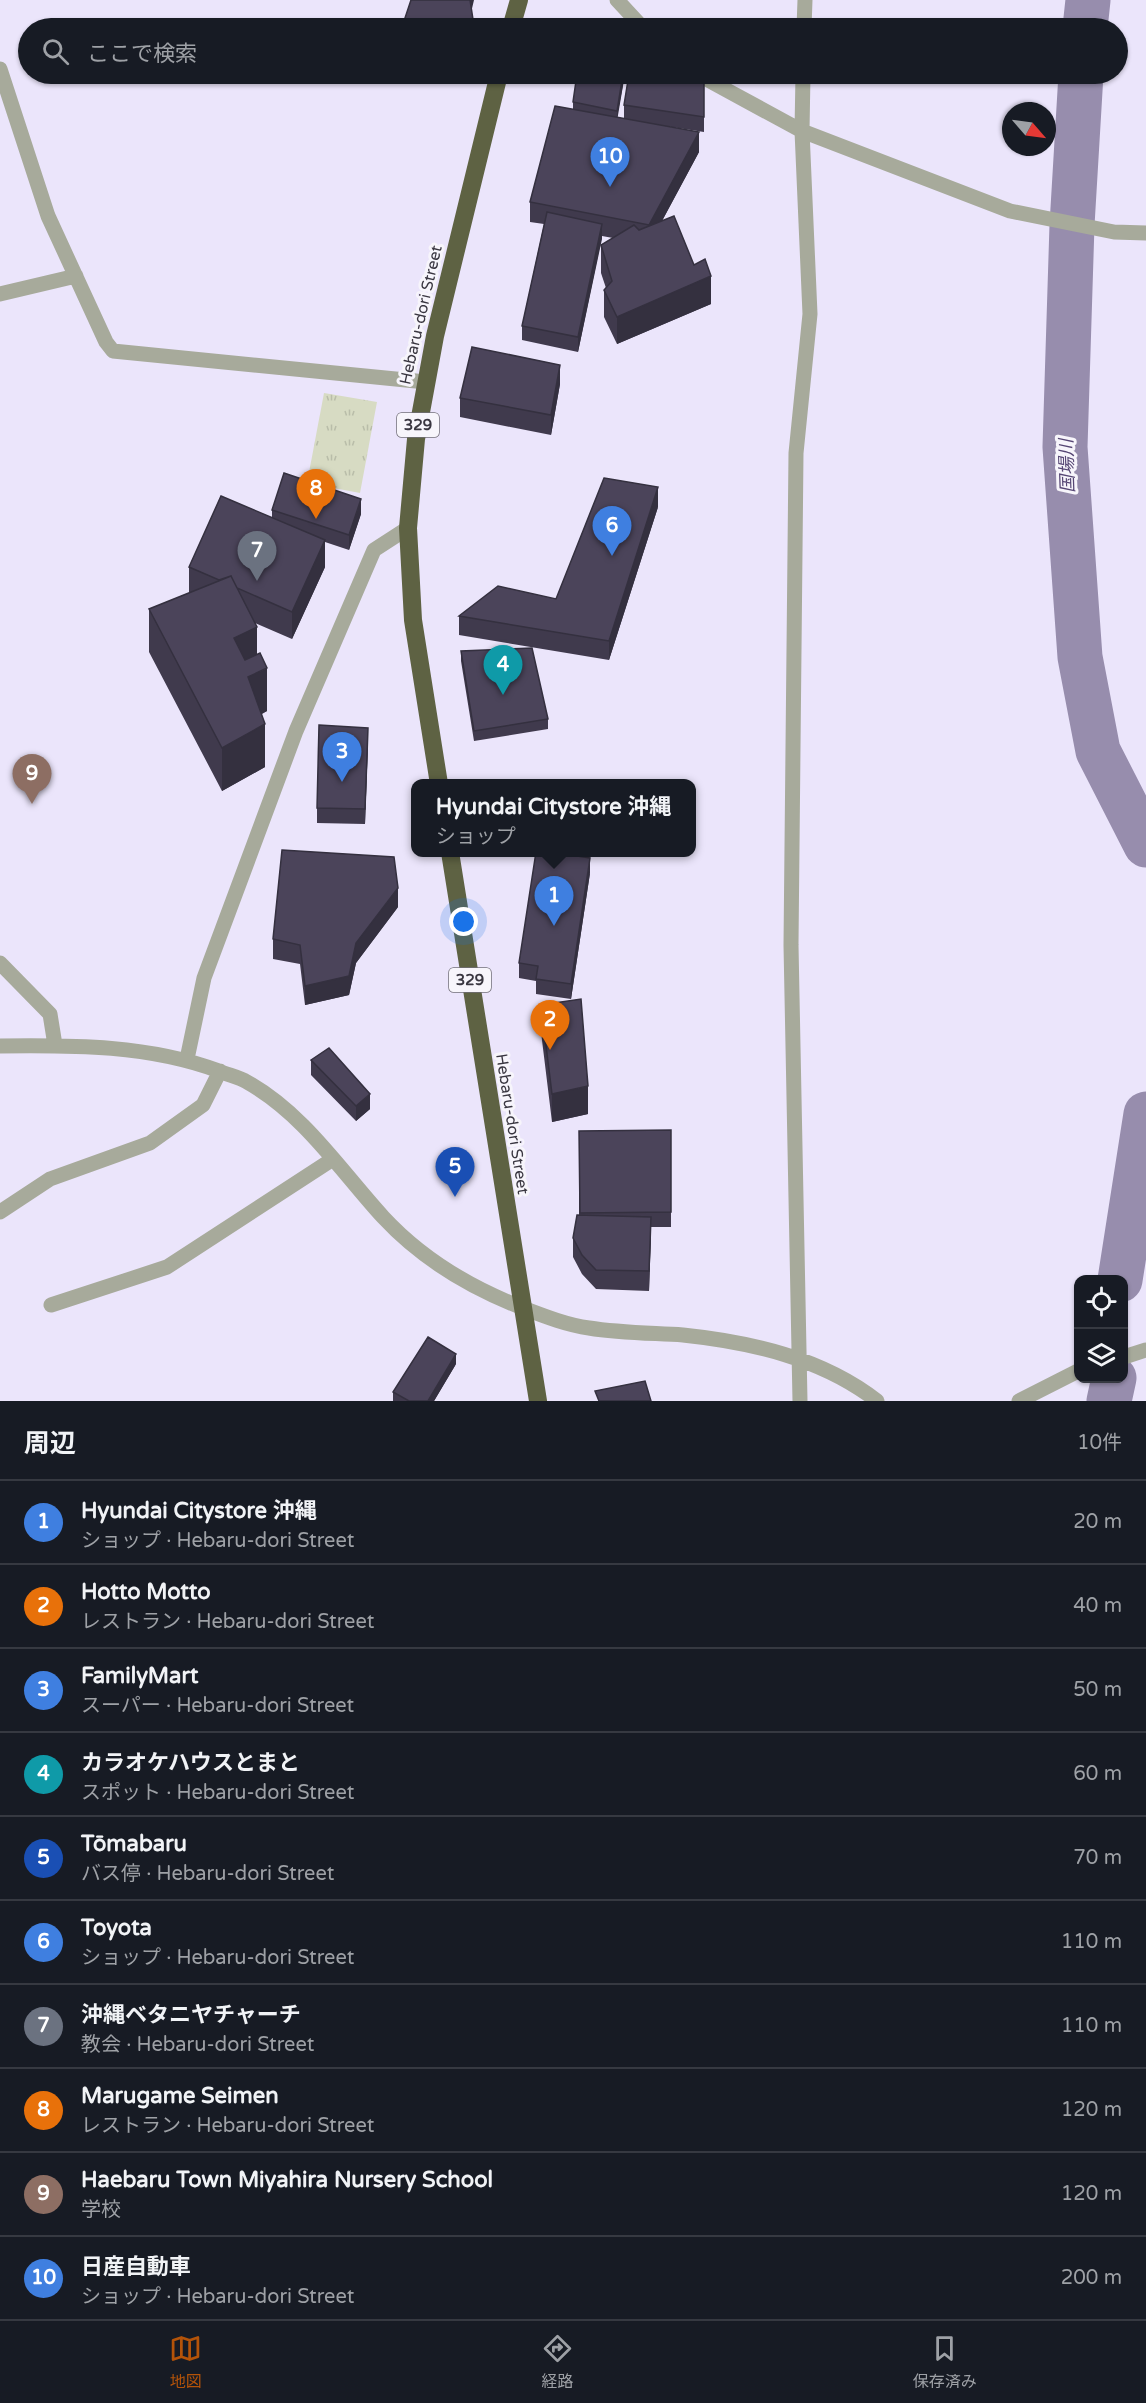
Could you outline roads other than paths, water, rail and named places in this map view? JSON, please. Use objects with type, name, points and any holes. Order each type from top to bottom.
[{"type":"highway","points":[[514,18],[519,0]]},
{"type":"highway","name":"Hebaru-dori Street","points":[[438,779],[413,620],[408,528],[416,439],[426,382],[497,84]]},
{"type":"highway","name":"Hebaru-dori Street","points":[[451,857],[538,1401]]},
{"type":"street","points":[[617,0],[634,18]]},
{"type":"street","points":[[804,18],[805,0]]},
{"type":"street","points":[[0,69],[48,216],[106,342],[113,351],[426,382]]},
{"type":"street","points":[[715,84],[802,131],[1010,211],[1114,232],[1146,233]]},
{"type":"street","points":[[800,1401],[801,1359],[790,945],[796,453],[810,314],[802,131],[803,84]]},
{"type":"street","points":[[0,294],[76,276]]},
{"type":"street","points":[[187,1059],[204,978],[296,731],[374,550],[408,528]]},
{"type":"street","points":[[0,963],[50,1014],[55,1045]]},
{"type":"street","points":[[0,1046],[55,1045],[139,1050],[187,1059],[245,1081],[276,1101],[306,1128],[385,1219],[426,1256],[460,1278],[522,1307],[586,1328],[726,1341],[770,1349],[801,1359],[838,1377],[877,1401]]},
{"type":"street","points":[[3,1204],[50,1179],[150,1143],[203,1105],[220,1071]]},
{"type":"street","points":[[51,1305],[167,1268],[333,1159]]},
{"type":"street","points":[[1128,1356],[1146,1350]]},
{"type":"street","points":[[1020,1401],[1074,1372]]},
{"type":"waterway","name":"国場川","points":[[1086,18],[1088,0]]},
{"type":"waterway","name":"国場川","points":[[1080,84],[1072,225],[1065,447],[1080,657],[1098,751],[1146,845]]},
{"type":"waterway","name":"国場川","points":[[1121,1275],[1146,1114]]},
{"type":"waterway","name":"国場川","points":[[1109,1401],[1113,1383]]},
{"type":"place","name":"日産自動車","points":[[610,187]]},
{"type":"place","name":"Marugame Seimen","points":[[316,519]]},
{"type":"place","name":"Toyota","points":[[612,556]]},
{"type":"place","name":"沖縄ベタニヤチャーチ","points":[[257,581]]},
{"type":"place","name":"カラオケハウスとまと","points":[[503,695]]},
{"type":"place","name":"FamilyMart","points":[[342,782]]},
{"type":"place","name":"Haebaru Town Miyahira Nursery School","points":[[32,804]]},
{"type":"place","name":"Hyundai Citystore 沖縄","points":[[554,926]]},
{"type":"place","name":"Hotto Motto","points":[[550,1050]]},
{"type":"place","name":"Tōmabaru","points":[[455,1197]]}]
